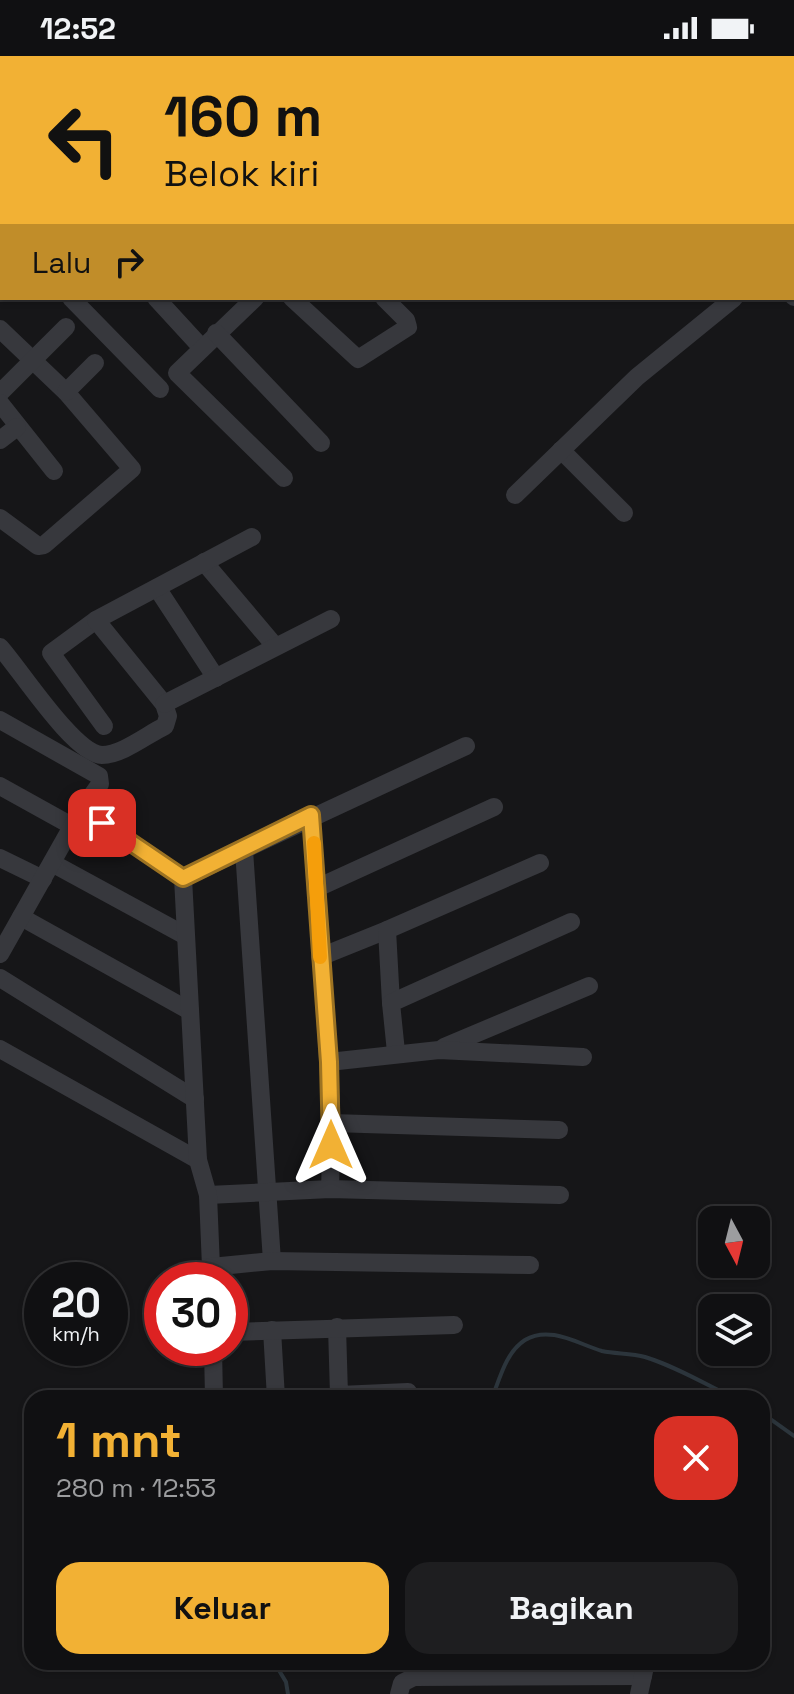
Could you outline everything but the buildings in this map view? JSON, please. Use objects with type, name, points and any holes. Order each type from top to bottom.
[{"type":"street","points":[[158,300],[201,347]]},
{"type":"street","points":[[251,300],[177,373],[284,478]]},
{"type":"street","points":[[294,300],[358,359],[408,327],[406,320],[386,300]]},
{"type":"street","points":[[515,495],[658,359],[732,300]]},
{"type":"street","points":[[83,302],[160,389]]},
{"type":"street","points":[[0,393],[66,327]]},
{"type":"street","points":[[0,329],[66,392],[131,464],[131,473],[44,545],[38,546],[0,518]]},
{"type":"street","points":[[216,333],[321,443]]},
{"type":"street","points":[[66,392],[95,363]]},
{"type":"street","points":[[0,403],[54,471]]},
{"type":"street","points":[[0,440],[17,427]]},
{"type":"street","points":[[561,450],[624,513]]},
{"type":"street","points":[[104,726],[51,653],[96,620],[252,537]]},
{"type":"street","points":[[204,562],[275,646]]},
{"type":"street","points":[[157,588],[216,678]]},
{"type":"street","points":[[164,704],[331,619]]},
{"type":"street","points":[[0,647],[53,716],[94,753],[111,754],[165,726],[168,716],[164,704],[96,620]]},
{"type":"street","points":[[0,720],[99,776],[100,784],[82,809],[21,917],[5,934],[0,954]]},
{"type":"street","points":[[183,878],[311,815],[466,746]]},
{"type":"street","points":[[0,786],[72,826]]},
{"type":"street","points":[[317,888],[494,807]]},
{"type":"street","points":[[82,809],[183,878]]},
{"type":"street","points":[[311,815],[329,1062],[332,1123],[330,1189]]},
{"type":"street","points":[[244,850],[272,1261]]},
{"type":"street","points":[[0,858],[47,871],[186,936]]},
{"type":"street","points":[[320,957],[540,863]]},
{"type":"street","points":[[183,878],[198,1160],[208,1195],[211,1262]]},
{"type":"street","points":[[21,917],[190,1011]]},
{"type":"street","points":[[391,1003],[571,922]]},
{"type":"street","points":[[387,930],[396,1052]]},
{"type":"street","points":[[0,978],[195,1099]]},
{"type":"street","points":[[439,1050],[589,986]]},
{"type":"street","points":[[0,1049],[198,1160]]},
{"type":"street","points":[[329,1062],[396,1052],[439,1050],[583,1057]]},
{"type":"street","points":[[332,1123],[559,1130]]},
{"type":"street","points":[[208,1195],[330,1189],[560,1195]]},
{"type":"street","points":[[248,1266],[272,1261],[530,1265]]},
{"type":"street","points":[[248,1331],[454,1325]]},
{"type":"street","points":[[337,1327],[339,1390]]},
{"type":"street","points":[[272,1330],[276,1390]]},
{"type":"street","points":[[213,1366],[214,1390]]},
{"type":"street","points":[[399,1694],[402,1683],[414,1677],[643,1677]]},
{"type":"waterway","points":[[495,1390],[504,1366],[518,1345],[544,1334],[564,1337],[602,1351],[645,1357],[718,1390]]},
{"type":"waterway","points":[[770,1419],[794,1436]]},
{"type":"waterway","points":[[279,1670],[286,1682],[288,1694]]},
{"type":"slow traffic","points":[[314,843],[320,957]]},
{"type":"route","points":[[102,823],[183,878],[311,815],[329,1062],[331,1145]]}]
